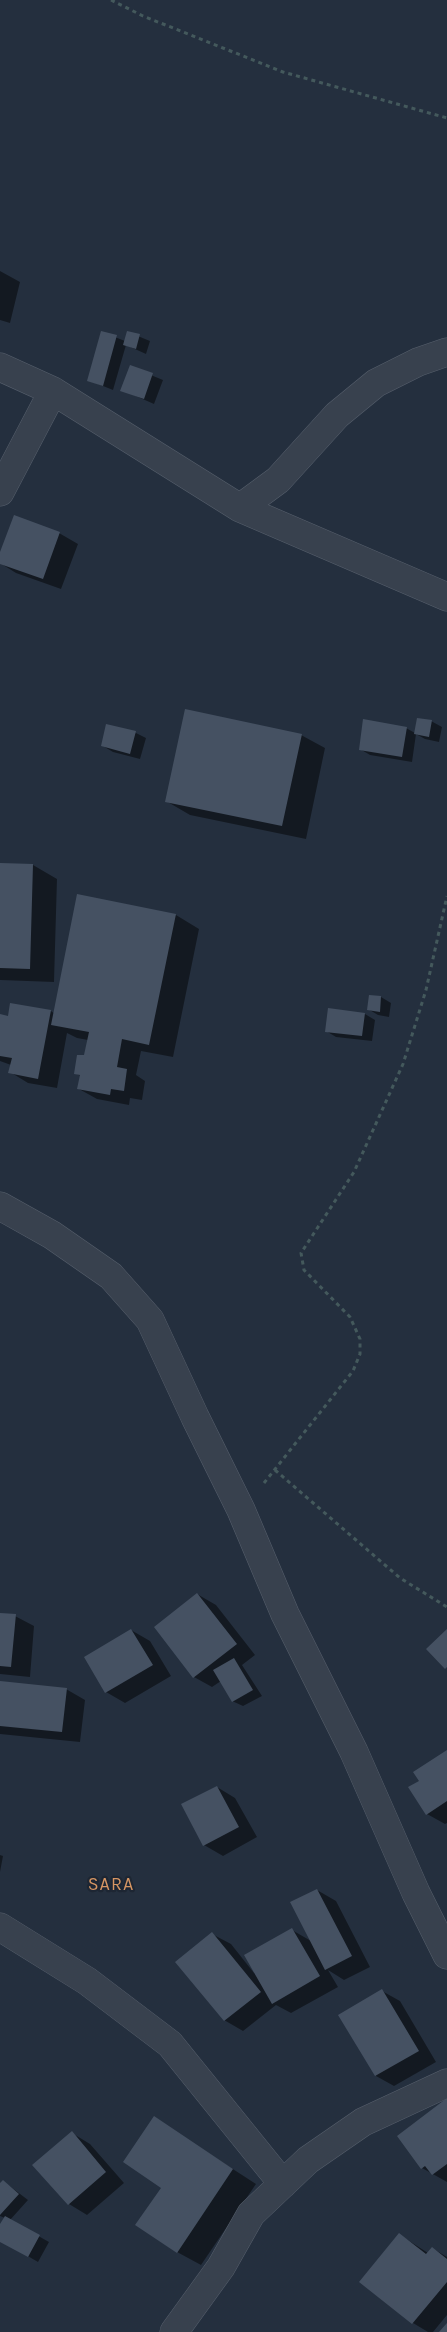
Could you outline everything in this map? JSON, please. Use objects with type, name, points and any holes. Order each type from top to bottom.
[{"type":"street","points":[[240,508],[278,480],[338,415],[376,383],[418,362],[447,352]]},
{"type":"street","points":[[0,366],[54,392],[240,508],[447,597]]},
{"type":"street","points":[[0,492],[54,392]]},
{"type":"street","points":[[0,1206],[52,1235],[111,1276],[150,1320],[241,1510],[285,1614],[354,1752],[416,1893],[447,1955]]},
{"type":"street","points":[[0,1927],[87,1981],[170,2044],[283,2184]]},
{"type":"street","points":[[174,2332],[221,2267],[252,2214],[308,2160],[363,2122],[447,2083]]},
{"type":"path","points":[[112,0],[143,16],[283,72],[447,118]]},
{"type":"path","points":[[241,1510],[353,1371],[360,1354],[360,1339],[350,1317],[304,1270],[302,1253],[354,1172],[403,1064],[426,990],[447,896]]},
{"type":"path","points":[[275,1470],[400,1578],[447,1606]]},
{"type":"building","points":[[101,331],[117,335],[103,386],[87,381]]},
{"type":"building","points":[[127,331],[140,334],[136,349],[123,345]]},
{"type":"building","points":[[130,365],[153,373],[144,399],[120,391]]},
{"type":"building","points":[[14,515],[60,532],[43,579],[0,564],[0,552]]},
{"type":"building","points":[[185,709],[302,734],[282,826],[165,802]]},
{"type":"building","points":[[417,718],[432,720],[429,737],[414,734]]},
{"type":"building","points":[[363,719],[407,727],[402,757],[359,750]]},
{"type":"building","points":[[106,724],[136,731],[130,754],[101,746]]},
{"type":"building","points":[[0,863],[33,864],[30,969],[0,968]]},
{"type":"building","points":[[77,894],[176,914],[149,1045],[122,1039],[117,1067],[127,1069],[124,1091],[111,1089],[110,1095],[77,1089],[80,1075],[74,1074],[77,1055],[84,1055],[89,1032],[51,1025]]},
{"type":"building","points":[[369,995],[381,996],[380,1012],[367,1010]]},
{"type":"building","points":[[10,1003],[51,1010],[38,1079],[8,1073],[12,1058],[0,1056],[0,1014],[8,1016]]},
{"type":"building","points":[[328,1008],[365,1013],[362,1036],[325,1032]]},
{"type":"building","points":[[197,1593],[237,1644],[193,1678],[154,1627]]},
{"type":"building","points":[[0,1613],[16,1614],[11,1667],[0,1666]]},
{"type":"building","points":[[131,1629],[153,1665],[105,1693],[84,1657]]},
{"type":"building","points":[[447,1629],[447,1667],[445,1669],[426,1649]]},
{"type":"building","points":[[234,1658],[253,1690],[232,1702],[213,1670]]},
{"type":"building","points":[[0,1681],[67,1688],[62,1732],[0,1726]]},
{"type":"building","points":[[447,1750],[447,1801],[426,1815],[408,1787],[419,1781],[413,1772]]},
{"type":"building","points":[[217,1786],[239,1827],[203,1846],[181,1804]]},
{"type":"building","points":[[317,1889],[352,1956],[325,1970],[290,1902]]},
{"type":"building","points":[[292,1928],[320,1976],[272,2004],[244,1955]]},
{"type":"building","points":[[212,1932],[261,1992],[224,2021],[175,1962]]},
{"type":"building","points":[[382,1989],[419,2051],[375,2076],[338,2015]]},
{"type":"building","points":[[447,2098],[447,2164],[432,2175],[425,2166],[421,2169],[397,2136]]},
{"type":"building","points":[[154,2116],[233,2169],[177,2253],[135,2225],[161,2188],[123,2162]]},
{"type":"building","points":[[72,2131],[106,2172],[68,2205],[32,2165]]},
{"type":"building","points":[[3,2180],[19,2194],[0,2215],[0,2183]]},
{"type":"building","points":[[5,2216],[40,2235],[28,2257],[0,2242],[0,2224]]},
{"type":"building","points":[[399,2233],[426,2254],[432,2247],[447,2259],[447,2282],[412,2324],[359,2282]]},
{"type":"building","points":[[447,2323],[447,2332],[439,2332]]},
{"type":"district","name":"SARA","points":[[111,1885]]}]
